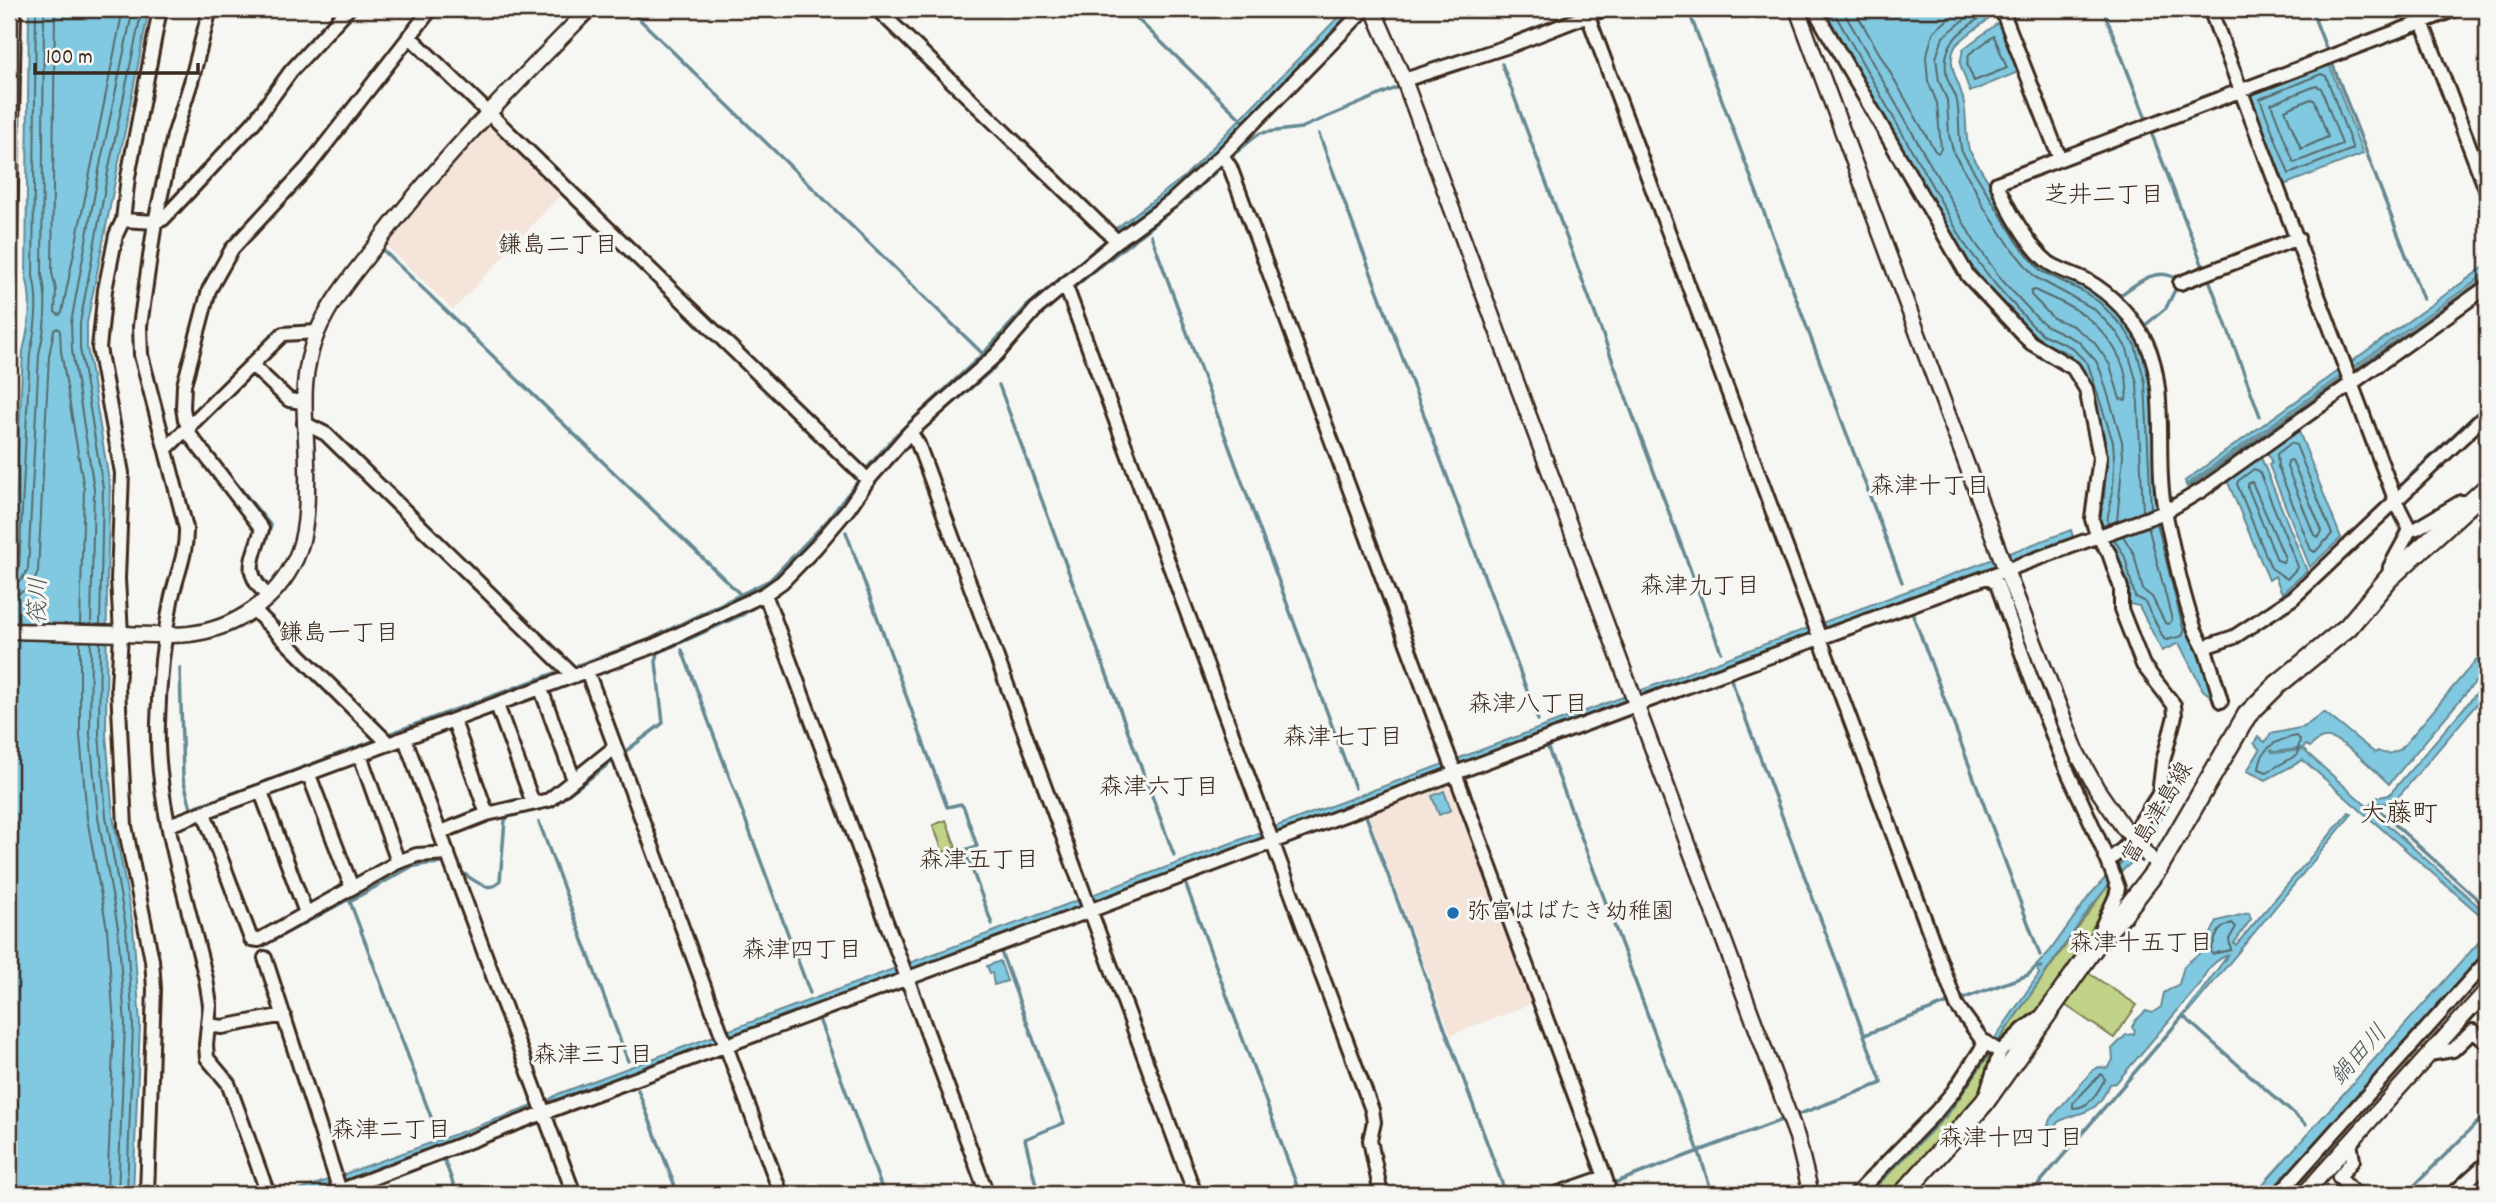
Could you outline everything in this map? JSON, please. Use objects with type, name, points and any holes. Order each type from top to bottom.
[{"type":"main road","name":"富島津島線","points":[[1903,1194],[1984,1103],[2153,862],[2246,715],[2277,685],[2348,627],[2389,578],[2487,488]]},
{"type":"street","points":[[9,309],[14,9]]},
{"type":"street","points":[[147,1194],[154,989],[152,960],[125,826],[117,687],[122,473],[99,348],[99,334],[116,235],[123,220],[128,177],[160,9]]},
{"type":"street","points":[[210,9],[174,136],[155,222],[139,342],[186,528],[187,546],[176,579],[164,635],[158,724],[160,783],[206,979],[210,1005],[208,1058],[228,1083],[268,1194]]},
{"type":"street","points":[[123,220],[155,222],[163,219],[178,205],[254,122],[291,71],[348,9]]},
{"type":"street","points":[[268,597],[255,584],[251,569],[262,529],[188,429],[185,420],[184,385],[209,290],[232,249],[308,167],[430,9]]},
{"type":"street","points":[[9,631],[164,635],[211,630],[247,615],[268,597],[287,573],[302,538],[308,482],[302,402],[308,363],[317,332],[362,263],[416,191],[589,9]]},
{"type":"street","points":[[877,9],[1117,241]]},
{"type":"street","points":[[169,825],[654,646],[765,594],[782,582],[815,548],[910,432],[996,355],[1036,309],[1117,241],[1172,201],[1222,155],[1365,9]]},
{"type":"street","points":[[1373,9],[1404,80],[1797,1137],[1811,1194]]},
{"type":"street","points":[[1404,80],[1512,45],[1604,9]]},
{"type":"street","points":[[1797,9],[2003,563],[2077,753],[2123,827],[2153,862]]},
{"type":"street","points":[[1814,9],[1968,276],[2031,343],[2073,369],[2086,389],[2100,457],[2092,519],[2097,535],[2109,553],[2121,587],[2121,609],[2143,665],[2174,705],[2175,716],[2163,761],[2159,794],[2112,871]]},
{"type":"street","points":[[2210,9],[2396,502],[2410,530]]},
{"type":"street","points":[[2417,9],[2487,192]]},
{"type":"street","points":[[2221,701],[2189,611],[2165,512],[2157,381],[2145,341],[2106,293],[2048,262],[2027,237],[1997,183],[2456,9]]},
{"type":"street","points":[[2003,13],[2060,159]]},
{"type":"street","points":[[1588,16],[1957,1006],[1992,1047],[1984,1103]]},
{"type":"street","points":[[409,36],[868,480]]},
{"type":"street","points":[[1222,155],[1235,180],[1605,1177],[1609,1194]]},
{"type":"street","points":[[2180,283],[2298,238]]},
{"type":"street","points":[[1065,284],[1373,1110],[1374,1122],[1370,1140],[1381,1194]]},
{"type":"street","points":[[265,958],[337,1188],[544,1107],[906,973],[1089,911],[1271,836],[1634,699],[1817,632],[1988,577],[2003,563],[2165,512],[2202,490],[2487,287]]},
{"type":"street","points":[[167,448],[283,334],[317,332]]},
{"type":"street","points":[[253,366],[289,400],[302,402]]},
{"type":"street","points":[[2204,647],[2234,638],[2292,598],[2487,414]]},
{"type":"street","points":[[304,423],[326,434],[574,676]]},
{"type":"street","points":[[910,432],[918,444],[1195,1194]]},
{"type":"street","points":[[2389,578],[2390,567],[2410,530],[2461,502],[2472,503]]},
{"type":"street","points":[[1988,577],[1997,584],[2050,726],[2112,871],[2116,896],[2100,931],[2099,940]]},
{"type":"street","points":[[765,594],[984,1186],[984,1194]]},
{"type":"street","points":[[254,610],[390,744]]},
{"type":"street","points":[[587,671],[781,1194]]},
{"type":"street","points":[[541,689],[574,780]]},
{"type":"street","points":[[496,705],[533,803]]},
{"type":"street","points":[[454,721],[487,814]]},
{"type":"street","points":[[405,739],[544,1107],[574,1194]]},
{"type":"street","points":[[441,832],[487,814],[549,800],[615,747]]},
{"type":"street","points":[[360,755],[398,862]]},
{"type":"street","points":[[309,775],[352,888]]},
{"type":"street","points":[[261,792],[306,914]]},
{"type":"street","points":[[204,813],[251,939],[259,940],[398,862],[417,855],[448,853]]},
{"type":"street","points":[[2279,1194],[2487,961]]},
{"type":"street","points":[[2304,1194],[2487,990]]},
{"type":"street","points":[[1856,1194],[1936,1112],[1992,1047],[2036,1018],[2047,1014]]},
{"type":"street","points":[[208,1025],[222,1027],[284,1015]]},
{"type":"street","points":[[2429,1054],[2453,1050],[2473,1031],[2487,1043]]},
{"type":"street","points":[[2350,1143],[2353,1160],[2339,1177],[2355,1194]]},
{"type":"street","points":[[2453,1194],[2487,1163]]},
{"type":"street","points":[[1556,1194],[1605,1177]]},
{"type":"shaded area","points":[[492,121],[565,190],[453,310],[387,246],[422,199]]},
{"type":"shaded area","name":"弥富はばたき幼稚園","points":[[1446,785],[1450,787],[1466,823],[1535,1002],[1451,1035],[1368,814]]},
{"type":"green space","points":[[946,820],[956,847],[943,852],[933,825]]},
{"type":"green space","points":[[2108,885],[2112,886],[2113,891],[2097,929],[2050,1001],[2002,1045],[1996,1044]]},
{"type":"green space","points":[[2084,970],[2137,1005],[2114,1038],[2062,1003]]},
{"type":"green space","points":[[1991,1052],[1994,1054],[1979,1099],[1894,1194],[1867,1194],[1948,1114]]},
{"type":"water","name":"筏川","points":[[29,9],[149,9],[87,323],[87,347],[110,487],[106,734],[113,816],[133,926],[140,1024],[133,1194],[14,1194],[9,1139],[9,638],[23,351],[30,304],[26,277]]},
{"type":"water","points":[[1346,9],[1354,9],[1193,175],[1119,234],[1115,229],[1184,177]]},
{"type":"water","points":[[1824,9],[2002,9],[1963,39],[1953,53],[1954,71],[1964,102],[1969,150],[2024,240],[2115,307],[2141,342],[2152,381],[2157,506],[2217,701],[2203,690],[2179,643],[2162,651],[2139,606],[2129,604],[2119,559],[2105,538],[2100,519],[2104,500],[2106,443],[2082,368],[2068,353],[2038,340],[2026,329],[1989,289],[1960,250]]},
{"type":"water","points":[[1998,23],[2018,72],[1970,92],[1960,64],[1963,49]]},
{"type":"water","points":[[2329,64],[2363,154],[2284,185],[2251,98],[2253,92]]},
{"type":"water","points":[[2487,265],[2487,273],[2186,485],[2185,481],[2215,459]]},
{"type":"water","points":[[2298,429],[2341,538],[2310,567],[2269,465],[2272,463],[2267,452]]},
{"type":"water","points":[[2260,455],[2307,571],[2282,593],[2275,576],[2269,580],[2227,480]]},
{"type":"water","points":[[2071,530],[2073,537],[911,972],[312,1194],[289,1194],[547,1101],[558,1094]]},
{"type":"water","points":[[2487,647],[2487,668],[2389,784],[2358,755],[2331,739],[2319,739],[2310,747],[2306,745],[2303,748],[2274,752],[2270,750],[2274,753],[2305,750],[2368,807],[2375,798],[2389,795],[2487,681],[2487,692],[2393,803],[2376,803],[2371,810],[2487,914],[2486,920],[2303,760],[2266,780],[2247,771],[2260,750],[2254,743],[2258,737],[2265,742],[2271,734],[2304,727],[2324,712],[2375,753],[2390,753],[2401,749]]},
{"type":"water","points":[[2170,765],[2183,769],[2175,796],[2135,859],[2090,908],[1948,1114],[1876,1187],[1867,1194],[1860,1194],[1993,1041],[2039,974],[2036,966],[2090,895],[2131,854],[2168,794]]},
{"type":"water","points":[[1444,791],[1451,810],[1439,815],[1432,796]]},
{"type":"water","points":[[2349,812],[2352,814],[2189,1012],[2183,1016],[2228,955],[2208,969],[2201,983],[2116,1083],[2110,1084],[2094,1107],[2058,1122],[2053,1130],[2048,1125],[2050,1119],[2093,1070],[2099,1067],[2107,1068],[2113,1060],[2112,1049],[2126,1035],[2134,1034],[2132,1027],[2135,1021],[2146,1011],[2152,1013],[2161,1007],[2164,993],[2179,984],[2184,966],[2203,950],[2217,921],[2249,913],[2251,919],[2234,943],[2236,945]]},
{"type":"water","points":[[2487,933],[2487,952],[2269,1194],[2254,1194]]},
{"type":"water","points":[[1000,961],[1007,981],[994,985],[992,973],[987,966]]},
{"type":"waterway","points":[[428,22],[439,9]]},
{"type":"waterway","points":[[629,9],[983,354]]},
{"type":"waterway","points":[[1127,9],[1243,121]]},
{"type":"waterway","points":[[1606,13],[1615,9]]},
{"type":"waterway","points":[[1688,9],[1902,582]]},
{"type":"waterway","points":[[2103,9],[2145,116]]},
{"type":"waterway","points":[[2311,9],[2326,48]]},
{"type":"waterway","points":[[1550,36],[1582,25]]},
{"type":"waterway","points":[[373,94],[409,49]]},
{"type":"waterway","points":[[2332,63],[2423,299]]},
{"type":"waterway","points":[[1502,64],[1721,652]]},
{"type":"waterway","points":[[1413,85],[1454,70]]},
{"type":"waterway","points":[[1233,155],[1260,133],[1301,128],[1396,88]]},
{"type":"waterway","points":[[2151,132],[2202,264]]},
{"type":"waterway","points":[[1319,134],[1538,720]]},
{"type":"waterway","points":[[1073,288],[1187,198],[1220,168]]},
{"type":"waterway","points":[[1151,235],[1355,788]]},
{"type":"waterway","points":[[868,467],[896,435],[983,354],[1028,305],[1106,241]]},
{"type":"waterway","points":[[2039,243],[2049,256]]},
{"type":"waterway","points":[[384,251],[741,595]]},
{"type":"waterway","points":[[2116,294],[2119,296],[2152,276],[2159,274],[2173,277]]},
{"type":"waterway","points":[[2188,487],[2487,277]]},
{"type":"waterway","points":[[2210,282],[2260,416]]},
{"type":"waterway","points":[[2143,327],[2166,308],[2176,288]]},
{"type":"waterway","points":[[1038,317],[1062,296]]},
{"type":"waterway","points":[[919,433],[993,369],[1032,322]]},
{"type":"waterway","points":[[189,394],[196,364]]},
{"type":"waterway","points":[[999,385],[1174,855]]},
{"type":"waterway","points":[[2400,485],[2487,404]]},
{"type":"waterway","points":[[197,435],[271,526],[259,561],[261,575],[265,581]]},
{"type":"waterway","points":[[900,453],[909,444]]},
{"type":"waterway","points":[[860,502],[890,464]]},
{"type":"waterway","points":[[578,665],[648,640],[770,580],[827,521],[858,481]]},
{"type":"waterway","points":[[2281,597],[2309,574],[2388,498]]},
{"type":"waterway","points":[[846,532],[947,807],[961,804],[964,808],[977,846],[965,850],[992,924]]},
{"type":"waterway","points":[[622,754],[663,723],[656,662],[658,653],[742,615],[759,604]]},
{"type":"waterway","points":[[1913,615],[2040,955]]},
{"type":"waterway","points":[[682,650],[810,993]]},
{"type":"waterway","points":[[180,668],[183,778],[191,808],[208,802]]},
{"type":"waterway","points":[[357,703],[389,734],[555,673]]},
{"type":"waterway","points":[[1730,677],[1864,1035]]},
{"type":"waterway","points":[[264,782],[376,740]]},
{"type":"waterway","points":[[1548,748],[1699,1152],[1712,1194]]},
{"type":"waterway","points":[[458,870],[485,886],[496,885],[500,881],[505,820],[554,805],[614,760]]},
{"type":"waterway","points":[[219,798],[251,787]]},
{"type":"waterway","points":[[2380,811],[2487,908]]},
{"type":"waterway","points":[[1365,813],[1506,1194]]},
{"type":"waterway","points":[[539,822],[628,1061]]},
{"type":"waterway","points":[[350,901],[411,867],[445,863]]},
{"type":"waterway","points":[[1186,885],[1300,1194]]},
{"type":"waterway","points":[[263,946],[349,899],[437,1133]]},
{"type":"waterway","points":[[1000,949],[1064,1123],[1025,1139],[1038,1194]]},
{"type":"waterway","points":[[1959,1000],[2028,975],[2036,967],[2041,967]]},
{"type":"waterway","points":[[1797,1115],[1882,1083],[1864,1035],[1948,1003]]},
{"type":"waterway","points":[[2030,1194],[2183,1016],[2306,1125]]},
{"type":"waterway","points":[[819,1019],[884,1194]]},
{"type":"waterway","points":[[638,1090],[678,1194]]},
{"type":"waterway","points":[[2406,1194],[2487,1113]]},
{"type":"waterway","points":[[1614,1183],[1784,1119]]},
{"type":"waterway","points":[[444,1159],[457,1194]]},
{"type":"waterway","points":[[1581,1194],[1603,1187]]},
{"type":"place","name":"弥富はばたき幼稚園","points":[[1453,913]]},
{"type":"district","name":"芝井二丁目","points":[[2104,197]]},
{"type":"district","name":"鎌島二丁目","points":[[558,247]]},
{"type":"district","name":"森津十丁目","points":[[1930,488]]},
{"type":"district","name":"森津九丁目","points":[[1700,588]]},
{"type":"district","name":"鎌島一丁目","points":[[339,635]]},
{"type":"district","name":"森津八丁目","points":[[1528,706]]},
{"type":"district","name":"森津七丁目","points":[[1343,739]]},
{"type":"district","name":"森津六丁目","points":[[1159,789]]},
{"type":"district","name":"大藤町","points":[[2399,815]]},
{"type":"district","name":"森津五丁目","points":[[979,862]]},
{"type":"district","name":"森津十五丁目","points":[[2141,945]]},
{"type":"district","name":"森津四丁目","points":[[802,952]]},
{"type":"district","name":"森津三丁目","points":[[593,1057]]},
{"type":"district","name":"森津二丁目","points":[[391,1132]]},
{"type":"district","name":"森津十四丁目","points":[[2011,1140]]},
{"type":"water label","name":"鍋田川","points":[[2360,1056]]}]
